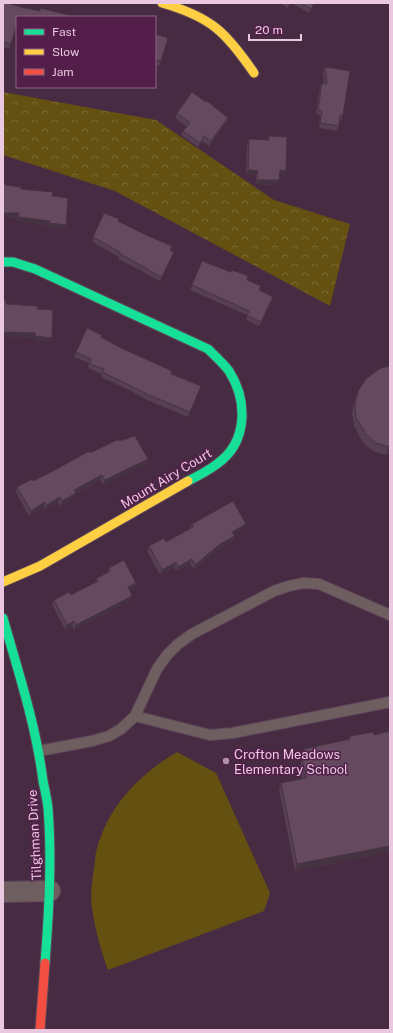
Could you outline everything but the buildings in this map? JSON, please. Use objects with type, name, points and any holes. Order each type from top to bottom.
[{"type":"street","points":[[162,3],[177,7],[200,17],[216,27],[230,40],[254,73]]},
{"type":"street","name":"Mount Airy Court","points":[[3,262],[13,262],[35,269],[208,349],[228,370],[237,386],[242,404],[242,421],[238,437],[230,452],[218,464],[200,476],[40,566],[3,582]]},
{"type":"street","name":"Tilghman Drive","points":[[3,618],[39,751],[47,805],[50,846],[50,891],[40,1030]]},
{"type":"street","points":[[3,892],[50,891]]},
{"type":"lane","points":[[39,751],[92,741],[109,736],[121,728],[136,716],[157,669],[167,655],[178,644],[192,634],[274,591],[304,583],[319,584],[390,615]]},
{"type":"lane","points":[[136,716],[210,735],[233,733],[390,702]]},
{"type":"green space","points":[[3,92],[156,120],[274,200],[350,224],[330,306],[115,191],[3,155]]},
{"type":"green space","points":[[177,752],[216,773],[270,893],[264,911],[108,970],[97,932],[91,903],[95,855],[97,848],[110,818],[118,804],[128,792],[150,771]]},
{"type":"traffic: fast","points":[[3,262],[13,262],[35,269],[208,349],[222,362],[229,371],[240,395],[242,420],[239,433],[235,444],[227,455],[210,469],[188,481]]},
{"type":"traffic: fast","points":[[3,618],[36,739],[47,798],[50,846],[50,885],[45,963]]},
{"type":"traffic: slow","points":[[162,3],[193,14],[216,28],[235,47],[254,73]]},
{"type":"traffic: slow","points":[[3,582],[40,566],[188,481]]},
{"type":"traffic: jam","points":[[40,1030],[45,963]]},
{"type":"place","name":"Crofton Meadows Elementary School","points":[[226,761]]}]
